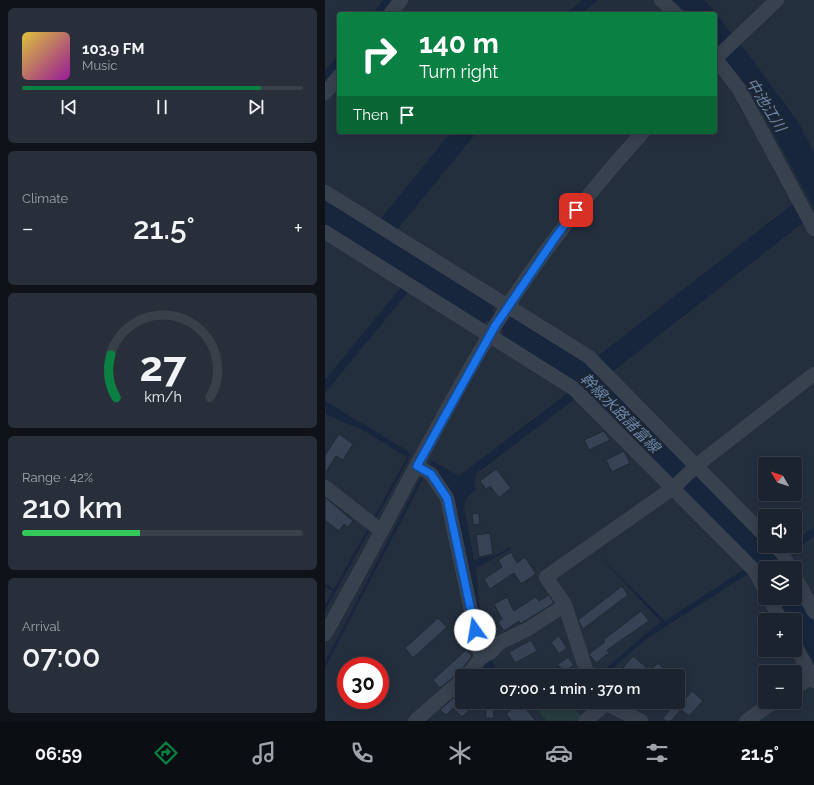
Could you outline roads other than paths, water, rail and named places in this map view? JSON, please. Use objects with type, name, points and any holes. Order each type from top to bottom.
[{"type":"street","points":[[392,12],[401,0]]},
{"type":"street","points":[[661,0],[674,12]]},
{"type":"street","points":[[717,57],[777,0]]},
{"type":"street","points":[[717,62],[739,89],[814,229]]},
{"type":"street","points":[[325,93],[337,78]]},
{"type":"street","points":[[325,634],[498,321],[557,235],[605,174],[641,134]]},
{"type":"street","points":[[325,192],[385,231],[498,321],[576,390],[675,486],[754,570],[758,577]]},
{"type":"street","points":[[325,232],[407,285],[483,331],[498,321]]},
{"type":"street","points":[[498,321],[589,357],[695,468],[758,529]]},
{"type":"street","points":[[586,669],[565,605],[546,577],[675,486],[695,468],[814,374]]},
{"type":"street","points":[[417,466],[431,474],[447,498],[481,658]]},
{"type":"street","points":[[326,489],[382,530]]},
{"type":"street","points":[[802,590],[814,612]]},
{"type":"street","points":[[472,669],[481,658],[491,652],[499,643],[528,629],[565,605]]},
{"type":"street","points":[[801,657],[813,678],[802,684]]},
{"type":"street","points":[[415,721],[455,686]]},
{"type":"street","points":[[585,721],[598,709]]},
{"type":"street","points":[[617,709],[641,721]]},
{"type":"street","points":[[746,721],[764,709]]},
{"type":"water","points":[[383,0],[396,0],[387,12],[374,12]]},
{"type":"water","points":[[582,0],[598,0],[583,12],[568,12]]},
{"type":"water","points":[[672,0],[705,0],[715,12],[687,12]]},
{"type":"water","name":"中池江川","points":[[717,15],[755,63],[800,125],[814,153],[814,208],[749,89],[717,49]]},
{"type":"water","points":[[337,56],[337,72],[325,87],[325,71]]},
{"type":"water","points":[[449,134],[475,134],[396,231],[379,221]]},
{"type":"water","name":"幹線水路諸富線","points":[[325,198],[416,257],[495,304],[492,311],[508,321],[513,316],[586,362],[690,465],[679,477],[677,475],[673,479],[582,385],[502,337],[503,330],[487,320],[481,326],[325,227]]},
{"type":"water","points":[[794,203],[804,222],[612,372],[598,356]]},
{"type":"water","points":[[401,287],[408,292],[325,393],[325,380]]},
{"type":"water","points":[[569,392],[576,398],[477,473],[474,483],[476,489],[467,497],[464,507],[474,560],[500,553],[509,547],[511,549],[476,568],[480,610],[490,646],[484,648],[454,497],[437,472],[428,467],[431,460],[459,476]]},
{"type":"water","points":[[325,401],[411,454],[408,458],[360,428],[326,414]]},
{"type":"water","points":[[699,474],[758,536],[758,553],[775,553],[780,561],[758,561],[758,570],[683,490],[686,487],[683,485],[692,476],[695,478]]},
{"type":"water","points":[[422,475],[424,477],[325,668],[325,662]]},
{"type":"water","points":[[814,527],[814,536],[802,545],[802,536]]},
{"type":"water","points":[[594,550],[665,621],[743,570],[748,574],[646,639],[612,669],[605,669],[661,622]]},
{"type":"water","points":[[802,600],[814,621],[814,663],[802,642],[802,613],[785,613],[781,605],[802,605]]},
{"type":"water","points":[[488,659],[492,659],[495,669],[480,669]]},
{"type":"waterway","points":[[374,520],[408,458]]},
{"type":"waterway","points":[[325,608],[369,529]]},
{"type":"waterway","points":[[325,585],[334,591]]}]
